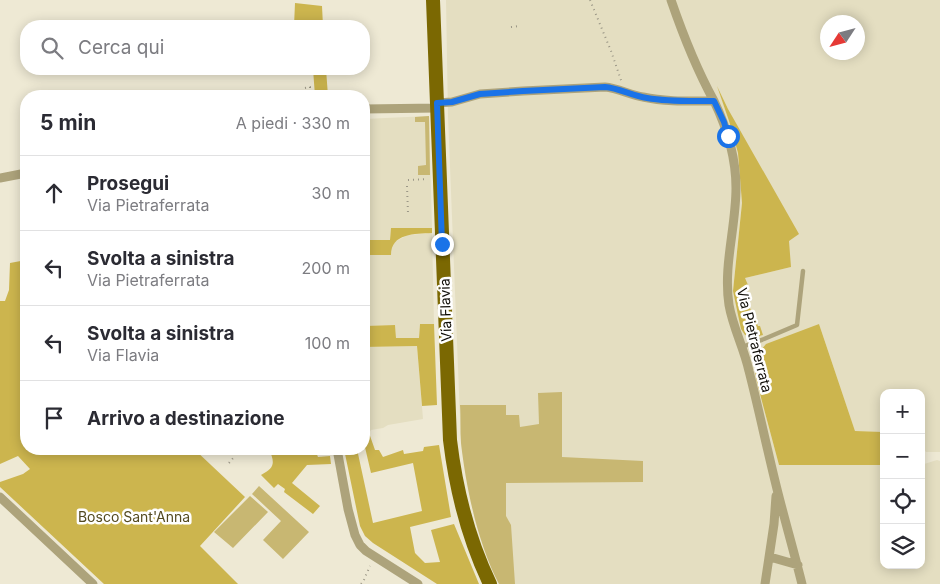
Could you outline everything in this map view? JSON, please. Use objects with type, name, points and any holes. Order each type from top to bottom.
[{"type":"main road","name":"Via Flavia","points":[[432,0],[451,449],[463,512],[475,549],[490,584]]},
{"type":"street","name":"Via Pietraferrata","points":[[671,0],[699,73],[724,122],[734,162],[736,188],[727,286],[730,308],[748,368],[802,584]]},
{"type":"street","points":[[370,109],[437,106],[480,94],[605,87],[614,88],[639,97],[670,101],[714,101]]},
{"type":"street","points":[[0,178],[20,175]]},
{"type":"street","points":[[339,455],[348,509],[360,545],[366,551],[418,584]]},
{"type":"street","points":[[765,584],[770,557],[777,488]]},
{"type":"street","points":[[0,497],[93,584]]},
{"type":"street","points":[[770,557],[798,565]]},
{"type":"lane","points":[[742,347],[797,325],[803,271]]},
{"type":"path","points":[[590,0],[621,81],[623,92]]},
{"type":"path","points":[[511,27],[520,26]]},
{"type":"path","points":[[305,88],[310,87],[310,90]]},
{"type":"path","points":[[408,180],[440,178]]},
{"type":"path","points":[[407,186],[408,213]]},
{"type":"path","points":[[229,463],[234,457]]},
{"type":"path","points":[[361,584],[370,566]]},
{"type":"shaded area","points":[[446,0],[940,0],[940,452],[925,451],[925,389],[880,389],[880,432],[855,431],[819,324],[754,358],[756,379],[779,465],[880,465],[880,569],[925,569],[925,464],[937,460],[940,461],[940,584],[499,584],[492,570],[475,521],[461,443],[448,116]],"holes":[[[719,91],[728,109],[791,267],[745,278],[741,288],[758,327],[760,326],[745,335],[733,291],[742,203],[738,153]]]},
{"type":"shaded area","points":[[429,116],[432,228],[391,229],[390,240],[370,240],[370,119]]},
{"type":"shaded area","points":[[429,116],[430,175],[418,175],[418,166],[426,165],[425,122],[415,122],[415,117]]},
{"type":"shaded area","points":[[432,233],[434,324],[420,324],[419,338],[396,338],[395,325],[370,326],[370,255],[391,255],[391,248],[394,242],[408,235]]},
{"type":"shaded area","points":[[417,346],[423,419],[388,425],[370,432],[370,347]]},
{"type":"shaded area","points":[[562,392],[562,457],[643,461],[643,482],[506,483],[506,516],[511,525],[515,584],[499,584],[479,534],[470,497],[461,443],[460,405],[506,405],[506,415],[519,415],[520,427],[539,424],[538,393]]},
{"type":"shaded area","points":[[259,486],[309,532],[283,559],[263,540],[281,521],[252,494]]},
{"type":"shaded area","points":[[250,496],[268,512],[233,548],[214,532]]},
{"type":"green space","points":[[295,3],[322,6],[323,20],[294,20]]},
{"type":"green space","points":[[313,75],[326,75],[328,90],[315,90]]},
{"type":"green space","points":[[717,86],[728,109],[799,234],[789,241],[791,267],[745,278],[748,285],[741,288],[763,335],[751,338],[745,335],[741,329],[733,291],[742,203],[738,153]]},
{"type":"green space","points":[[391,228],[432,228],[432,233],[405,236],[399,239],[392,248],[391,255],[370,255],[370,240],[390,240]]},
{"type":"green space","name":"Bosco Sant'Anna","points":[[20,261],[20,455],[200,455],[245,497],[200,546],[238,584],[104,584],[0,487],[0,482],[23,474],[30,469],[18,456],[0,464],[0,301],[5,301],[9,290],[10,263]]},
{"type":"green space","points":[[420,324],[434,324],[437,405],[422,406],[417,346],[370,347],[370,326],[395,325],[396,338],[419,338]]},
{"type":"green space","points":[[819,324],[855,431],[880,432],[880,465],[779,465],[756,379],[754,358],[766,344]]},
{"type":"green space","points":[[370,436],[375,450],[379,450],[383,457],[403,450],[404,454],[423,451],[424,447],[439,445],[451,517],[410,527],[415,553],[425,563],[440,562],[431,530],[454,524],[479,584],[437,584],[365,536],[360,526],[345,455],[358,455],[373,523],[422,511],[413,463],[371,473],[367,455],[370,455]]},
{"type":"green space","points":[[271,455],[330,456],[331,464],[307,465],[292,483],[320,506],[313,514],[284,492],[285,489],[278,484],[274,488],[261,475],[271,467]]},
{"type":"route","points":[[442,244],[437,103],[452,102],[480,94],[614,88],[633,96],[646,98],[670,101],[714,101],[728,136]]}]
